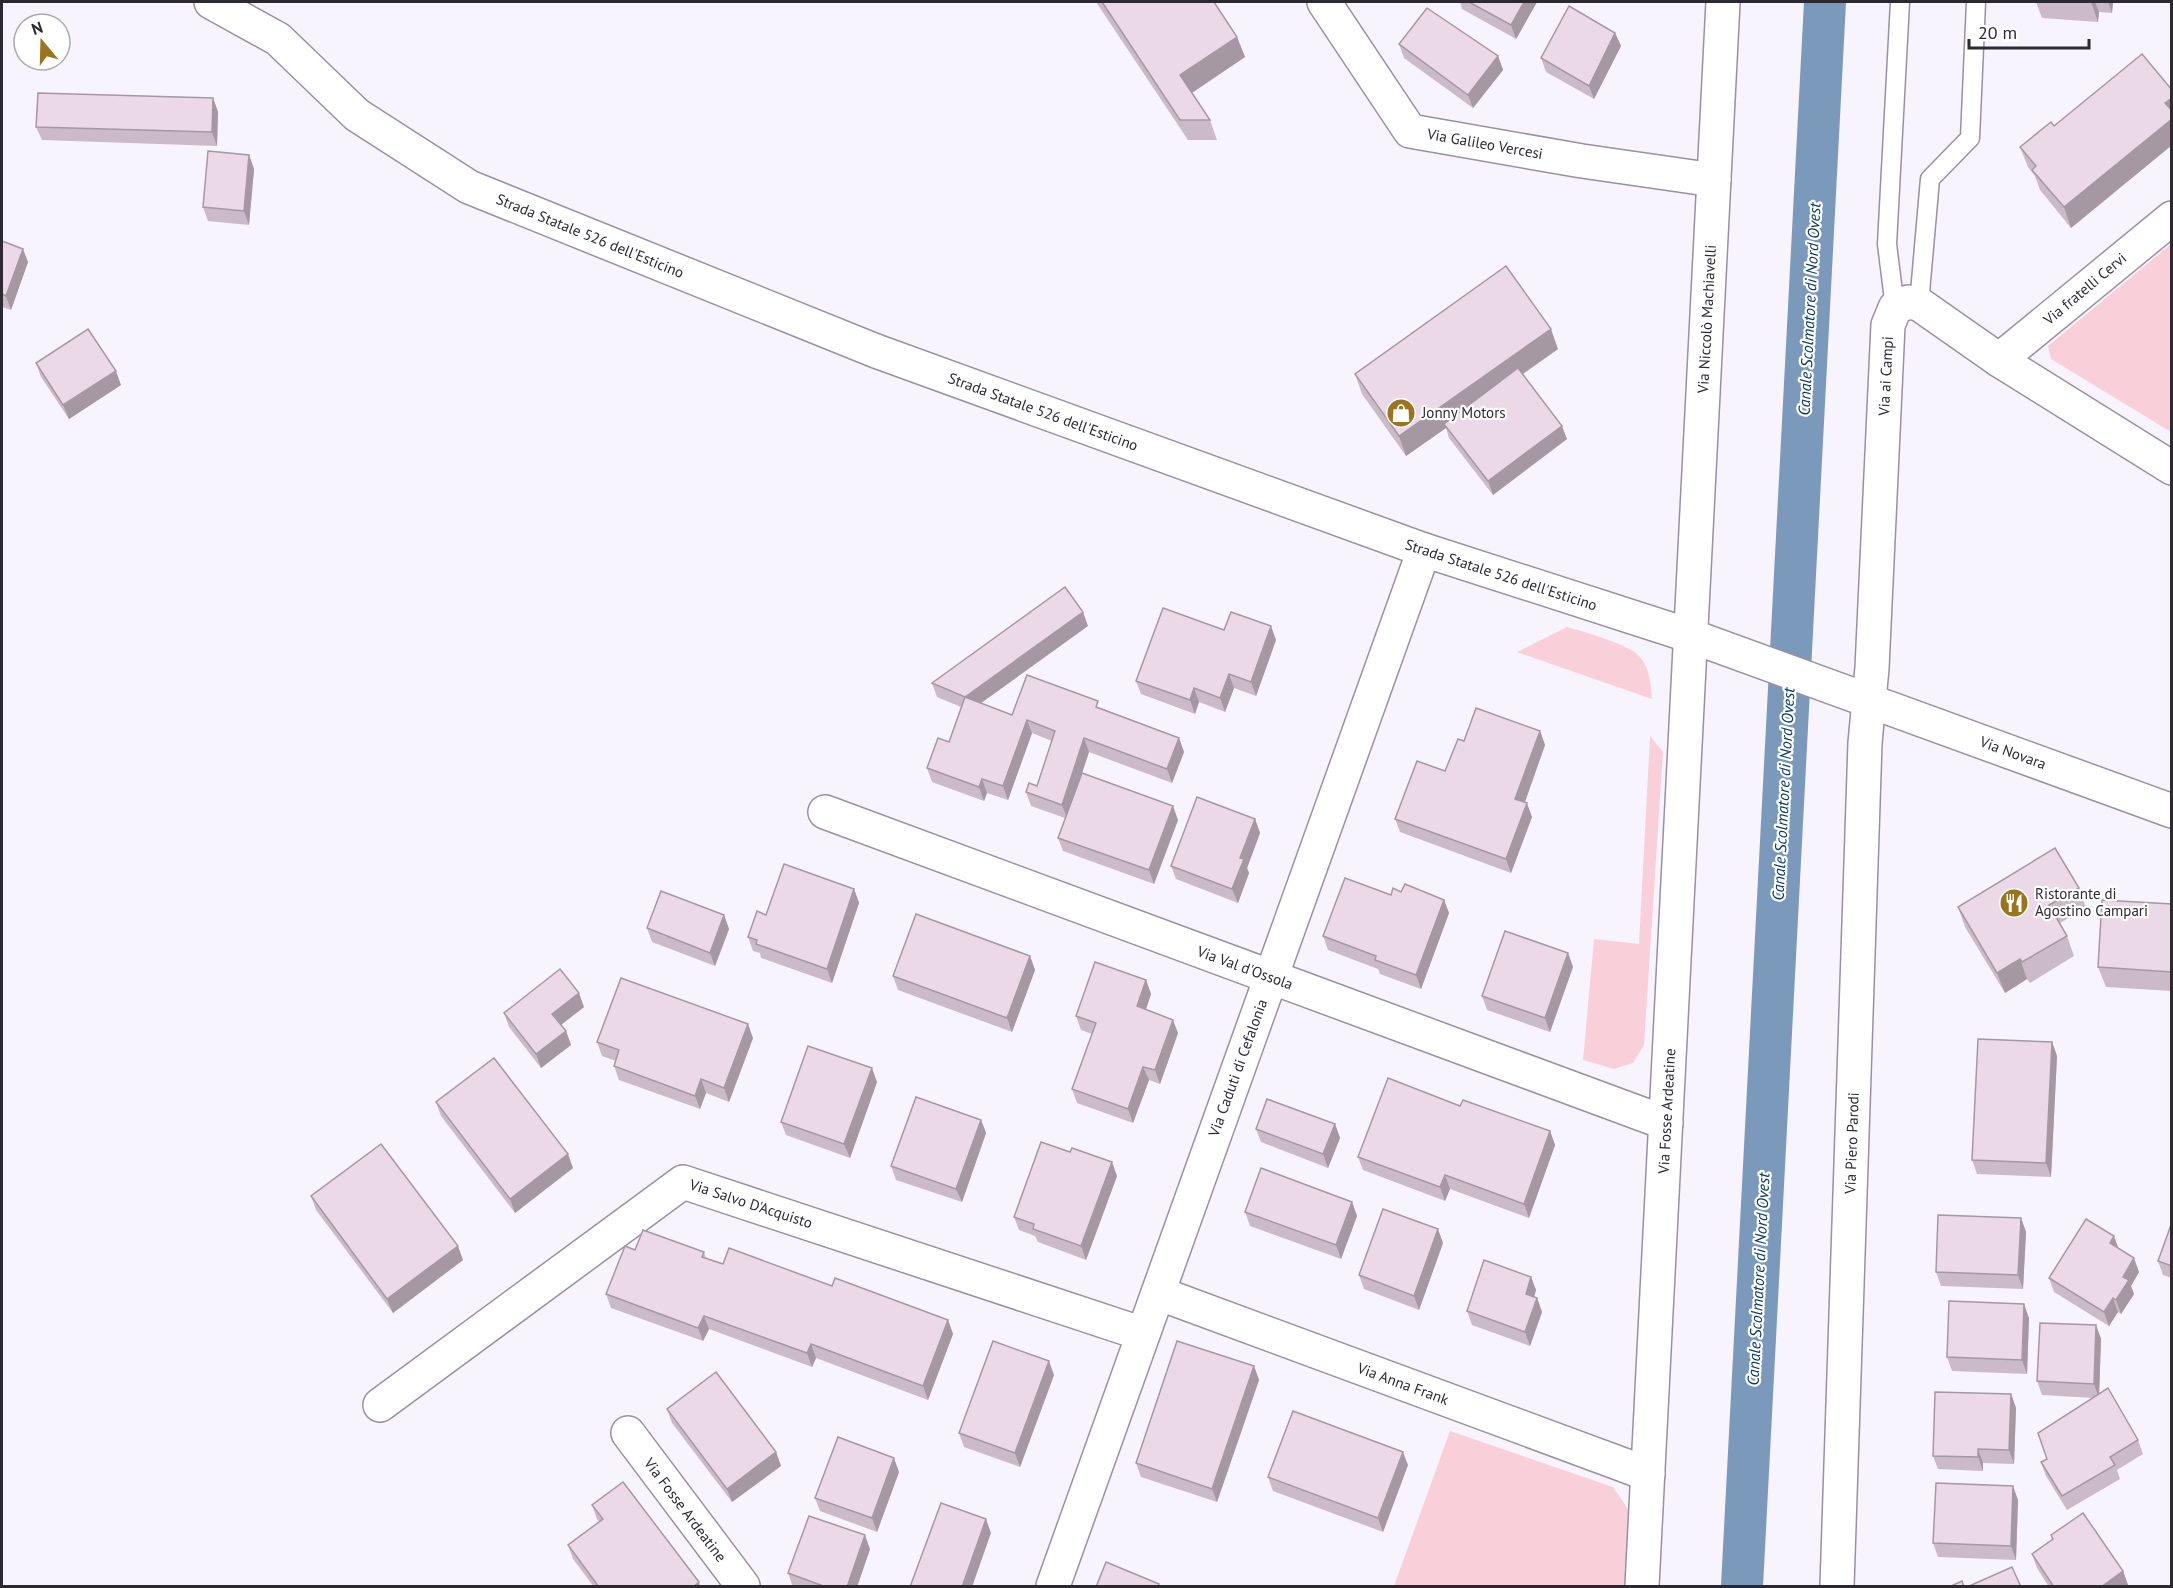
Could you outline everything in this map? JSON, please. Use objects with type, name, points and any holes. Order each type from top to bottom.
[{"type":"street","name":"Strada Statale 526 dell'Esticino","points":[[211,2],[278,39],[357,115],[469,187],[876,351],[1424,550],[1705,642],[1862,697]]},
{"type":"street","name":"Strada Statale 526 dell'Esticino","points":[[261,2],[278,39]]},
{"type":"street","name":"Via Galileo Vercesi","points":[[1324,2],[1410,131],[1582,161],[1714,180]]},
{"type":"street","name":"Via Niccolò Machiavelli","points":[[1705,642],[1714,180],[1723,2]]},
{"type":"street","name":"Via fratelli Cervi","points":[[1999,360],[2172,218]]},
{"type":"street","points":[[1907,306],[1999,360],[2172,468]]},
{"type":"street","name":"Via ai Campi","points":[[1862,697],[1888,324],[1907,306]]},
{"type":"street","name":"Via Caduti di Cefalonia","points":[[1053,1587],[1424,550]]},
{"type":"street","name":"Via Fosse Ardeatine","points":[[1642,1587],[1666,1123],[1705,642]]},
{"type":"street","name":"Via Novara","points":[[1862,697],[2172,811]]},
{"type":"street","name":"Via Piero Parodi","points":[[1837,1587],[1865,755],[1862,697]]},
{"type":"street","name":"Via Val d'Ossola","points":[[825,813],[1666,1123]]},
{"type":"street","name":"Via Salvo D'Acquisto","points":[[380,1405],[683,1182],[1143,1334]]},
{"type":"street","name":"Via Anna Frank","points":[[1158,1293],[1648,1474]]},
{"type":"street","name":"Via Fosse Ardeatine","points":[[628,1433],[743,1587]]},
{"type":"lane","points":[[1900,2],[1887,244],[1907,306]]},
{"type":"lane","points":[[1907,306],[1930,179],[1970,138],[1976,2]]},
{"type":"shaded area","points":[[2171,244],[2171,432],[2051,359],[2048,346]]},
{"type":"shaded area","points":[[1567,627],[1606,639],[1627,648],[1641,658],[1650,678],[1652,699],[1517,652]]},
{"type":"shaded area","points":[[1650,736],[1663,752],[1644,1045],[1633,1063],[1614,1069],[1583,1060],[1594,939],[1639,944]]},
{"type":"shaded area","points":[[1450,1431],[1613,1487],[1628,1509],[1629,1531],[1625,1586],[1394,1586]]},
{"type":"building","points":[[1102,2],[1214,2],[1237,37],[1180,75],[1210,120],[1180,120]]},
{"type":"building","points":[[1469,2],[1524,2],[1511,25]]},
{"type":"building","points":[[1569,6],[1615,33],[1589,86],[1541,58]]},
{"type":"building","points":[[1427,8],[1498,56],[1468,95],[1399,44]]},
{"type":"building","points":[[2142,54],[2172,90],[2172,98],[2165,103],[2172,111],[2172,119],[2064,207],[2032,170],[2036,166],[2020,147],[2051,122],[2054,126]]},
{"type":"building","points":[[38,93],[213,98],[212,132],[36,127]]},
{"type":"building","points":[[208,151],[249,155],[244,211],[203,207]]},
{"type":"building","points":[[2,241],[23,249],[6,296],[2,294]]},
{"type":"building","points":[[1506,266],[1551,329],[1399,436],[1355,374]]},
{"type":"building","points":[[88,329],[116,371],[63,405],[36,363]]},
{"type":"building","points":[[1518,368],[1562,426],[1488,481],[1444,424]]},
{"type":"building","points":[[1065,587],[1083,612],[965,697],[932,683]]},
{"type":"building","points":[[1163,608],[1224,630],[1231,612],[1271,626],[1251,682],[1229,674],[1220,698],[1194,688],[1190,700],[1136,681]]},
{"type":"building","points":[[1027,675],[1098,701],[1096,707],[1179,738],[1167,769],[1084,738],[1062,805],[1026,792],[1029,783],[1037,786],[1055,731],[1027,720],[1003,786],[982,779],[979,787],[927,768],[938,738],[949,742],[965,697],[1012,715]]},
{"type":"building","points":[[1476,708],[1540,731],[1515,799],[1527,803],[1506,859],[1395,819],[1417,761],[1445,771],[1458,739],[1464,741]]},
{"type":"building","points":[[1082,773],[1173,806],[1149,870],[1058,838]]},
{"type":"building","points":[[1197,797],[1255,819],[1240,858],[1244,859],[1232,889],[1171,866]]},
{"type":"building","points":[[2055,848],[2079,888],[2049,905],[2067,936],[2022,962],[2020,959],[1997,973],[1958,907]]},
{"type":"building","points":[[784,864],[854,889],[827,969],[756,944],[757,940],[748,937],[757,911],[766,915]]},
{"type":"building","points":[[1345,878],[1391,895],[1393,888],[1401,892],[1405,884],[1444,900],[1416,975],[1375,960],[1376,956],[1323,936]]},
{"type":"building","points":[[661,891],[724,915],[710,953],[647,928]]},
{"type":"building","points":[[2102,900],[2172,904],[2172,972],[2098,967]]},
{"type":"building","points":[[916,914],[1030,956],[1007,1018],[893,976]]},
{"type":"building","points":[[1505,931],[1568,953],[1545,1018],[1482,996]]},
{"type":"building","points":[[1095,962],[1146,980],[1137,1006],[1173,1020],[1155,1070],[1143,1067],[1128,1109],[1072,1089],[1096,1023],[1076,1016]]},
{"type":"building","points":[[560,969],[579,993],[552,1014],[566,1031],[536,1054],[504,1013]]},
{"type":"building","points":[[621,978],[748,1024],[724,1088],[701,1079],[695,1096],[614,1066],[619,1050],[597,1042]]},
{"type":"building","points":[[1978,1039],[2052,1042],[2046,1163],[1972,1160]]},
{"type":"building","points":[[808,1046],[872,1068],[844,1144],[781,1122]]},
{"type":"building","points":[[494,1058],[568,1154],[510,1199],[436,1102]]},
{"type":"building","points":[[1388,1078],[1460,1106],[1463,1100],[1550,1131],[1524,1204],[1445,1175],[1440,1187],[1358,1157]]},
{"type":"building","points":[[916,1097],[981,1120],[956,1189],[891,1166]]},
{"type":"building","points":[[1267,1099],[1335,1124],[1323,1154],[1256,1129]]},
{"type":"building","points":[[1041,1142],[1070,1152],[1072,1148],[1112,1162],[1081,1246],[1033,1229],[1034,1224],[1014,1217]]},
{"type":"building","points":[[381,1144],[458,1246],[387,1299],[311,1196]]},
{"type":"building","points":[[1261,1168],[1352,1202],[1336,1245],[1245,1212]]},
{"type":"building","points":[[1383,1209],[1438,1229],[1414,1296],[1359,1275]]},
{"type":"building","points":[[1938,1215],[2021,1218],[2018,1275],[1936,1272]]},
{"type":"building","points":[[2086,1219],[2114,1236],[2110,1243],[2134,1258],[2123,1277],[2129,1280],[2116,1300],[2113,1298],[2104,1312],[2049,1278]]},
{"type":"building","points":[[2172,1222],[2172,1266],[2158,1261]]},
{"type":"building","points":[[643,1230],[704,1252],[702,1257],[723,1264],[729,1248],[832,1286],[835,1278],[948,1320],[923,1386],[811,1344],[807,1353],[704,1316],[698,1328],[606,1294],[625,1246],[635,1250]]},
{"type":"building","points":[[1484,1260],[1531,1277],[1526,1294],[1537,1298],[1525,1332],[1467,1311]]},
{"type":"building","points":[[1949,1301],[2024,1304],[2022,1360],[1947,1357]]},
{"type":"building","points":[[2040,1323],[2096,1325],[2094,1384],[2037,1381]]},
{"type":"building","points":[[993,1341],[1049,1361],[1015,1453],[959,1433]]},
{"type":"building","points":[[1177,1341],[1254,1366],[1212,1489],[1136,1463]]},
{"type":"building","points":[[716,1372],[776,1452],[727,1489],[667,1409]]},
{"type":"building","points":[[2108,1388],[2138,1440],[2110,1457],[2115,1465],[2062,1496],[2041,1462],[2047,1459],[2038,1433]]},
{"type":"building","points":[[1935,1392],[2011,1394],[2009,1450],[1978,1449],[1978,1457],[1933,1456]]},
{"type":"building","points":[[1293,1411],[1403,1452],[1378,1518],[1268,1477]]},
{"type":"building","points":[[838,1437],[894,1458],[872,1518],[815,1498]]},
{"type":"building","points":[[623,1482],[699,1582],[693,1587],[599,1587],[568,1545],[603,1519],[592,1505]]},
{"type":"building","points":[[1936,1483],[2013,1486],[2011,1546],[1933,1543]]},
{"type":"building","points":[[941,1503],[986,1519],[962,1587],[910,1587]]},
{"type":"building","points":[[2083,1513],[2123,1571],[2101,1587],[2054,1587],[2032,1554],[2053,1539],[2051,1535]]},
{"type":"building","points":[[809,1516],[865,1535],[847,1587],[826,1587],[788,1573]]},
{"type":"building","points":[[1106,1562],[1159,1584],[1158,1587],[1096,1587]]},
{"type":"building","points":[[2012,1567],[2021,1587],[1967,1587]]},
{"type":"building","points":[[1962,1581],[1964,1587],[1949,1587]]},
{"type":"waterway","name":"Canale Scolmatore di Nord Ovest","points":[[1742,1586],[1825,2]]},
{"type":"place","name":"Jonny Motors","points":[[1401,413]]},
{"type":"place","name":"Ristorante di Agostino Campari","points":[[2014,903]]}]
